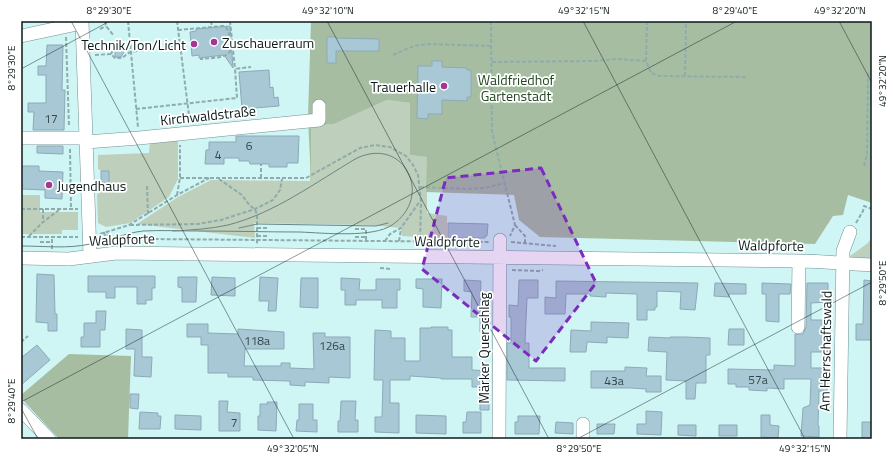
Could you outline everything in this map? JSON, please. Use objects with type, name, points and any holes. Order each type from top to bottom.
[{"type":"street","points":[[21,36],[82,22],[88,236],[90,256]]},
{"type":"street","name":"Kirchwaldstraße","points":[[21,138],[86,140],[138,138],[319,120],[318,106]]},
{"type":"street","name":"Am Herrschaftswald","points":[[840,439],[842,264],[843,251],[850,232]]},
{"type":"street","name":"Märker Querschlag","points":[[498,439],[500,258],[504,242]]},
{"type":"street","name":"Waldpforte","points":[[21,258],[69,258],[90,256],[116,247],[257,255],[500,258],[800,255],[842,264],[872,265]]},
{"type":"street","points":[[798,327],[800,255]]},
{"type":"street","points":[[21,410],[49,439]]},
{"type":"street","points":[[583,424],[583,439]]},
{"type":"path","points":[[105,21],[106,26],[114,36]]},
{"type":"path","points":[[128,21],[138,138]]},
{"type":"path","points":[[177,21],[187,104],[186,134],[177,195]]},
{"type":"path","points":[[211,21],[212,27]]},
{"type":"path","points":[[136,109],[237,98],[230,21]]},
{"type":"path","points":[[491,21],[492,132],[506,183],[515,225],[526,236],[525,243]]},
{"type":"path","points":[[647,21],[646,61],[651,73],[660,76],[747,77]]},
{"type":"path","points":[[686,21],[686,76]]},
{"type":"path","points":[[66,26],[71,209]]},
{"type":"path","points":[[100,29],[106,26]]},
{"type":"path","points":[[178,30],[223,26],[227,28],[231,49],[229,54],[225,56],[200,59]]},
{"type":"path","points":[[393,55],[414,46],[429,44],[491,46]]},
{"type":"path","points":[[84,56],[111,54],[115,58],[122,58],[130,52],[180,46]]},
{"type":"path","points":[[111,54],[114,48],[121,47],[130,52]]},
{"type":"path","points":[[491,62],[594,61],[617,59],[646,61]]},
{"type":"path","points":[[235,69],[251,67]]},
{"type":"path","points":[[864,166],[868,154],[868,74],[872,70]]},
{"type":"path","points":[[180,178],[306,178],[360,148],[379,145],[394,149],[406,156],[416,170],[421,200],[420,257]]},
{"type":"path","points":[[261,164],[261,178]]},
{"type":"path","points":[[21,236],[88,236],[129,225],[148,215],[177,195],[210,178]]},
{"type":"path","points":[[218,178],[242,195],[250,206],[256,209]]},
{"type":"path","points":[[129,225],[198,224],[221,220],[256,209],[273,200],[280,190],[282,179]]},
{"type":"path","points":[[420,187],[465,189],[484,188],[506,183]]},
{"type":"path","points":[[147,186],[148,215]]},
{"type":"path","points":[[399,241],[402,228],[421,200]]},
{"type":"path","points":[[850,232],[863,211],[864,206],[872,209]]},
{"type":"path","points":[[21,209],[88,209]]},
{"type":"path","points":[[43,209],[43,222]]},
{"type":"path","points":[[29,236],[43,222],[60,209]]},
{"type":"path","points":[[256,209],[257,255]]},
{"type":"path","points":[[504,242],[510,236],[515,225]]},
{"type":"path","points":[[257,228],[268,228]]},
{"type":"path","points":[[385,241],[390,234],[402,228]]},
{"type":"path","points":[[355,229],[366,229],[366,242]]},
{"type":"path","points":[[104,232],[105,236],[109,234],[111,242],[116,247],[137,240],[148,239],[366,242],[486,241],[560,246]]},
{"type":"path","points":[[257,236],[268,236]]},
{"type":"path","points":[[355,237],[366,237]]},
{"type":"path","points":[[40,242],[52,242]]},
{"type":"path","points":[[771,250],[782,247],[800,255]]},
{"type":"path","points":[[21,342],[28,336]]},
{"type":"highlighted area","points":[[541,168],[596,283],[536,361],[422,269],[446,178]]},
{"type":"green space","name":"Waldfriedhof Gartenstadt","points":[[311,21],[872,21],[872,203],[848,195],[843,215],[833,216],[815,244],[540,237],[519,220],[514,195],[426,192],[427,157],[410,155],[410,103],[387,100],[334,124],[311,126],[311,181],[308,117]]},
{"type":"green space","points":[[387,100],[410,103],[410,155],[427,157],[427,213],[447,216],[447,239],[402,236],[401,228],[369,225],[254,223],[255,238],[137,224],[178,197],[211,180],[310,181],[311,126],[334,124]]},
{"type":"green space","points":[[178,138],[178,179],[169,197],[130,223],[106,227],[98,223],[97,195],[101,190],[101,171],[98,169],[98,155],[149,153],[150,141]]},
{"type":"green space","points":[[21,195],[40,195],[40,212],[78,212],[78,230],[62,230],[62,234],[21,234]]},
{"type":"green space","points":[[872,237],[872,260],[850,259],[850,256],[868,243]]},
{"type":"green space","points":[[69,354],[131,356],[128,439],[59,439],[21,398],[21,395]]},
{"type":"building","name":"Zuschauerraum","points":[[230,26],[233,68],[224,55],[199,58],[199,55],[192,56],[190,32],[196,31],[196,29]]},
{"type":"building","points":[[327,37],[379,39],[379,51],[336,51],[336,63],[327,63]]},
{"type":"building","points":[[47,45],[63,45],[62,90],[65,90],[64,130],[33,130],[34,112],[28,112],[28,103],[46,103],[46,75],[38,75],[38,66],[46,66]]},
{"type":"building","points":[[120,48],[124,52],[121,57],[115,57],[115,49]]},
{"type":"building","name":"Trauerhalle","points":[[432,61],[442,61],[442,67],[467,68],[467,70],[471,70],[471,97],[467,97],[467,101],[442,100],[442,114],[428,114],[428,119],[417,118],[418,66],[432,66]]},
{"type":"building","points":[[269,70],[270,88],[273,87],[274,98],[278,97],[279,106],[242,109],[239,72]]},
{"type":"building","points":[[236,136],[299,136],[298,163],[287,163],[287,167],[269,167],[269,164],[250,164],[249,161],[239,161],[239,158],[224,158],[224,164],[205,164],[206,150],[209,150],[209,142],[236,142]]},
{"type":"building","points":[[37,146],[63,146],[63,154],[37,153]]},
{"type":"building","points":[[21,166],[39,166],[39,171],[63,172],[62,199],[45,198],[45,190],[21,189]]},
{"type":"building","points":[[101,171],[109,171],[109,183],[101,183]]},
{"type":"building","points":[[448,223],[488,224],[487,236],[485,236],[485,238],[448,238]]},
{"type":"building","points":[[37,274],[54,275],[57,331],[48,331],[48,323],[36,322]]},
{"type":"building","points":[[88,276],[155,276],[155,288],[152,288],[152,300],[146,300],[146,304],[137,304],[137,287],[115,287],[115,298],[106,298],[106,292],[88,292]]},
{"type":"building","points":[[178,277],[197,277],[196,302],[182,302],[182,288],[178,287]]},
{"type":"building","points":[[212,277],[235,278],[235,296],[211,295]]},
{"type":"building","points":[[260,277],[278,278],[276,311],[268,311],[269,301],[259,301]]},
{"type":"building","points":[[301,278],[318,278],[318,308],[300,307]]},
{"type":"building","points":[[341,278],[360,279],[359,290],[376,290],[376,279],[400,279],[400,290],[397,290],[397,308],[382,308],[382,300],[356,300],[356,305],[345,305],[345,290],[341,290]]},
{"type":"building","points":[[416,279],[442,279],[441,308],[423,307],[423,289],[416,288]]},
{"type":"building","points":[[464,280],[481,281],[480,304],[489,305],[488,332],[480,332],[480,317],[471,317],[472,292],[464,291]]},
{"type":"building","points":[[519,280],[538,280],[538,298],[527,298],[525,343],[529,343],[529,368],[565,368],[565,381],[507,380],[507,343],[511,343],[511,317],[509,317],[509,305],[518,306]]},
{"type":"building","points":[[864,280],[872,281],[872,340],[856,340],[856,324],[863,324]]},
{"type":"building","points":[[556,281],[698,283],[695,310],[680,309],[681,292],[657,291],[657,307],[655,307],[655,310],[647,310],[647,320],[637,320],[637,294],[606,293],[606,297],[590,296],[590,294],[566,294],[565,314],[545,314],[545,297],[556,298]]},
{"type":"building","points":[[715,283],[746,284],[746,294],[729,294],[729,297],[714,296]]},
{"type":"building","points":[[762,283],[791,284],[790,294],[779,294],[779,322],[766,321],[766,294],[762,294]]},
{"type":"building","points":[[807,283],[828,283],[828,302],[811,303],[811,320],[822,320],[823,332],[828,332],[828,352],[811,352],[811,368],[827,368],[827,391],[819,391],[819,437],[801,436],[803,408],[810,405],[811,379],[784,379],[784,389],[767,388],[767,391],[749,390],[749,387],[736,387],[736,384],[728,384],[728,369],[774,370],[774,365],[795,366],[795,334],[803,334],[806,327]]},
{"type":"building","points":[[96,311],[106,311],[105,330],[100,330],[100,347],[81,347],[81,337],[84,337],[84,323],[96,323]]},
{"type":"building","points":[[591,322],[629,323],[628,338],[607,337],[607,343],[587,342],[586,352],[570,352],[571,330],[591,331]]},
{"type":"building","points":[[187,324],[208,324],[208,333],[238,334],[238,329],[284,332],[284,349],[245,349],[244,366],[281,366],[281,363],[290,363],[290,368],[314,369],[313,333],[325,333],[325,337],[350,337],[350,378],[329,377],[329,383],[305,382],[305,386],[290,385],[290,381],[253,380],[253,377],[228,377],[228,373],[208,373],[208,345],[201,345],[201,337],[187,337]]},
{"type":"building","points":[[448,327],[448,330],[452,330],[452,357],[472,357],[472,370],[489,371],[489,410],[480,410],[480,387],[472,387],[472,379],[441,379],[410,376],[410,380],[390,380],[390,403],[399,403],[399,433],[375,432],[375,417],[382,417],[383,380],[374,380],[375,330],[391,331],[391,338],[405,338],[405,361],[420,361],[420,328]]},
{"type":"building","points":[[126,329],[142,330],[142,357],[152,357],[151,377],[134,376],[135,349],[126,349]]},
{"type":"building","points":[[729,329],[744,329],[744,345],[728,345]]},
{"type":"building","points":[[649,337],[710,338],[710,355],[706,355],[706,383],[696,383],[695,399],[686,399],[686,381],[666,380],[667,352],[648,351]]},
{"type":"building","points":[[37,345],[50,360],[21,385],[21,358]]},
{"type":"building","points":[[625,367],[647,368],[646,376],[661,376],[661,392],[646,392],[646,389],[631,388],[591,388],[591,371],[625,371]]},
{"type":"building","points":[[130,394],[139,394],[138,409],[130,408]]},
{"type":"building","points":[[219,401],[228,401],[227,412],[240,413],[240,431],[219,431]]},
{"type":"building","points":[[341,401],[356,401],[355,420],[358,420],[358,432],[338,432]]},
{"type":"building","points":[[267,402],[277,402],[276,431],[258,430],[260,404],[268,404]]},
{"type":"building","points":[[299,404],[313,404],[313,420],[317,420],[317,432],[296,431],[297,420],[299,420]]},
{"type":"building","points":[[646,411],[662,412],[661,435],[637,434],[637,424],[646,424]]},
{"type":"building","points":[[140,412],[158,413],[158,416],[161,416],[160,429],[139,429]]},
{"type":"building","points":[[467,412],[481,412],[481,433],[463,433],[463,422],[466,422]]},
{"type":"building","points":[[175,415],[201,416],[201,430],[175,429]]},
{"type":"building","points":[[416,415],[446,416],[446,434],[416,433]]},
{"type":"building","points":[[761,415],[770,415],[770,425],[779,426],[778,438],[761,437]]},
{"type":"building","points":[[518,416],[540,416],[539,434],[515,434],[515,422],[518,422]]},
{"type":"building","points":[[556,422],[573,423],[573,434],[555,433]]},
{"type":"building","points":[[862,422],[872,422],[872,439],[862,439]]},
{"type":"building","points":[[597,424],[615,424],[614,434],[597,434]]},
{"type":"building","points":[[678,425],[696,425],[696,436],[678,435]]},
{"type":"building","points":[[719,425],[737,425],[737,436],[719,436]]},
{"type":"tram line","points":[[21,246],[82,246],[143,231],[300,232],[335,234],[373,232],[392,225],[405,213],[411,200],[412,186],[408,173],[400,162],[389,155],[374,153],[357,158],[279,205],[245,220],[228,225],[194,230],[173,231]]},
{"type":"tram line","points":[[239,228],[257,224],[376,226],[388,223]]},
{"type":"place","name":"Zuschauerraum","points":[[214,42]]},
{"type":"place","name":"Technik/Ton/Licht","points":[[194,44]]},
{"type":"place","name":"Trauerhalle","points":[[444,86]]},
{"type":"place","name":"Jugendhaus","points":[[49,185]]}]
